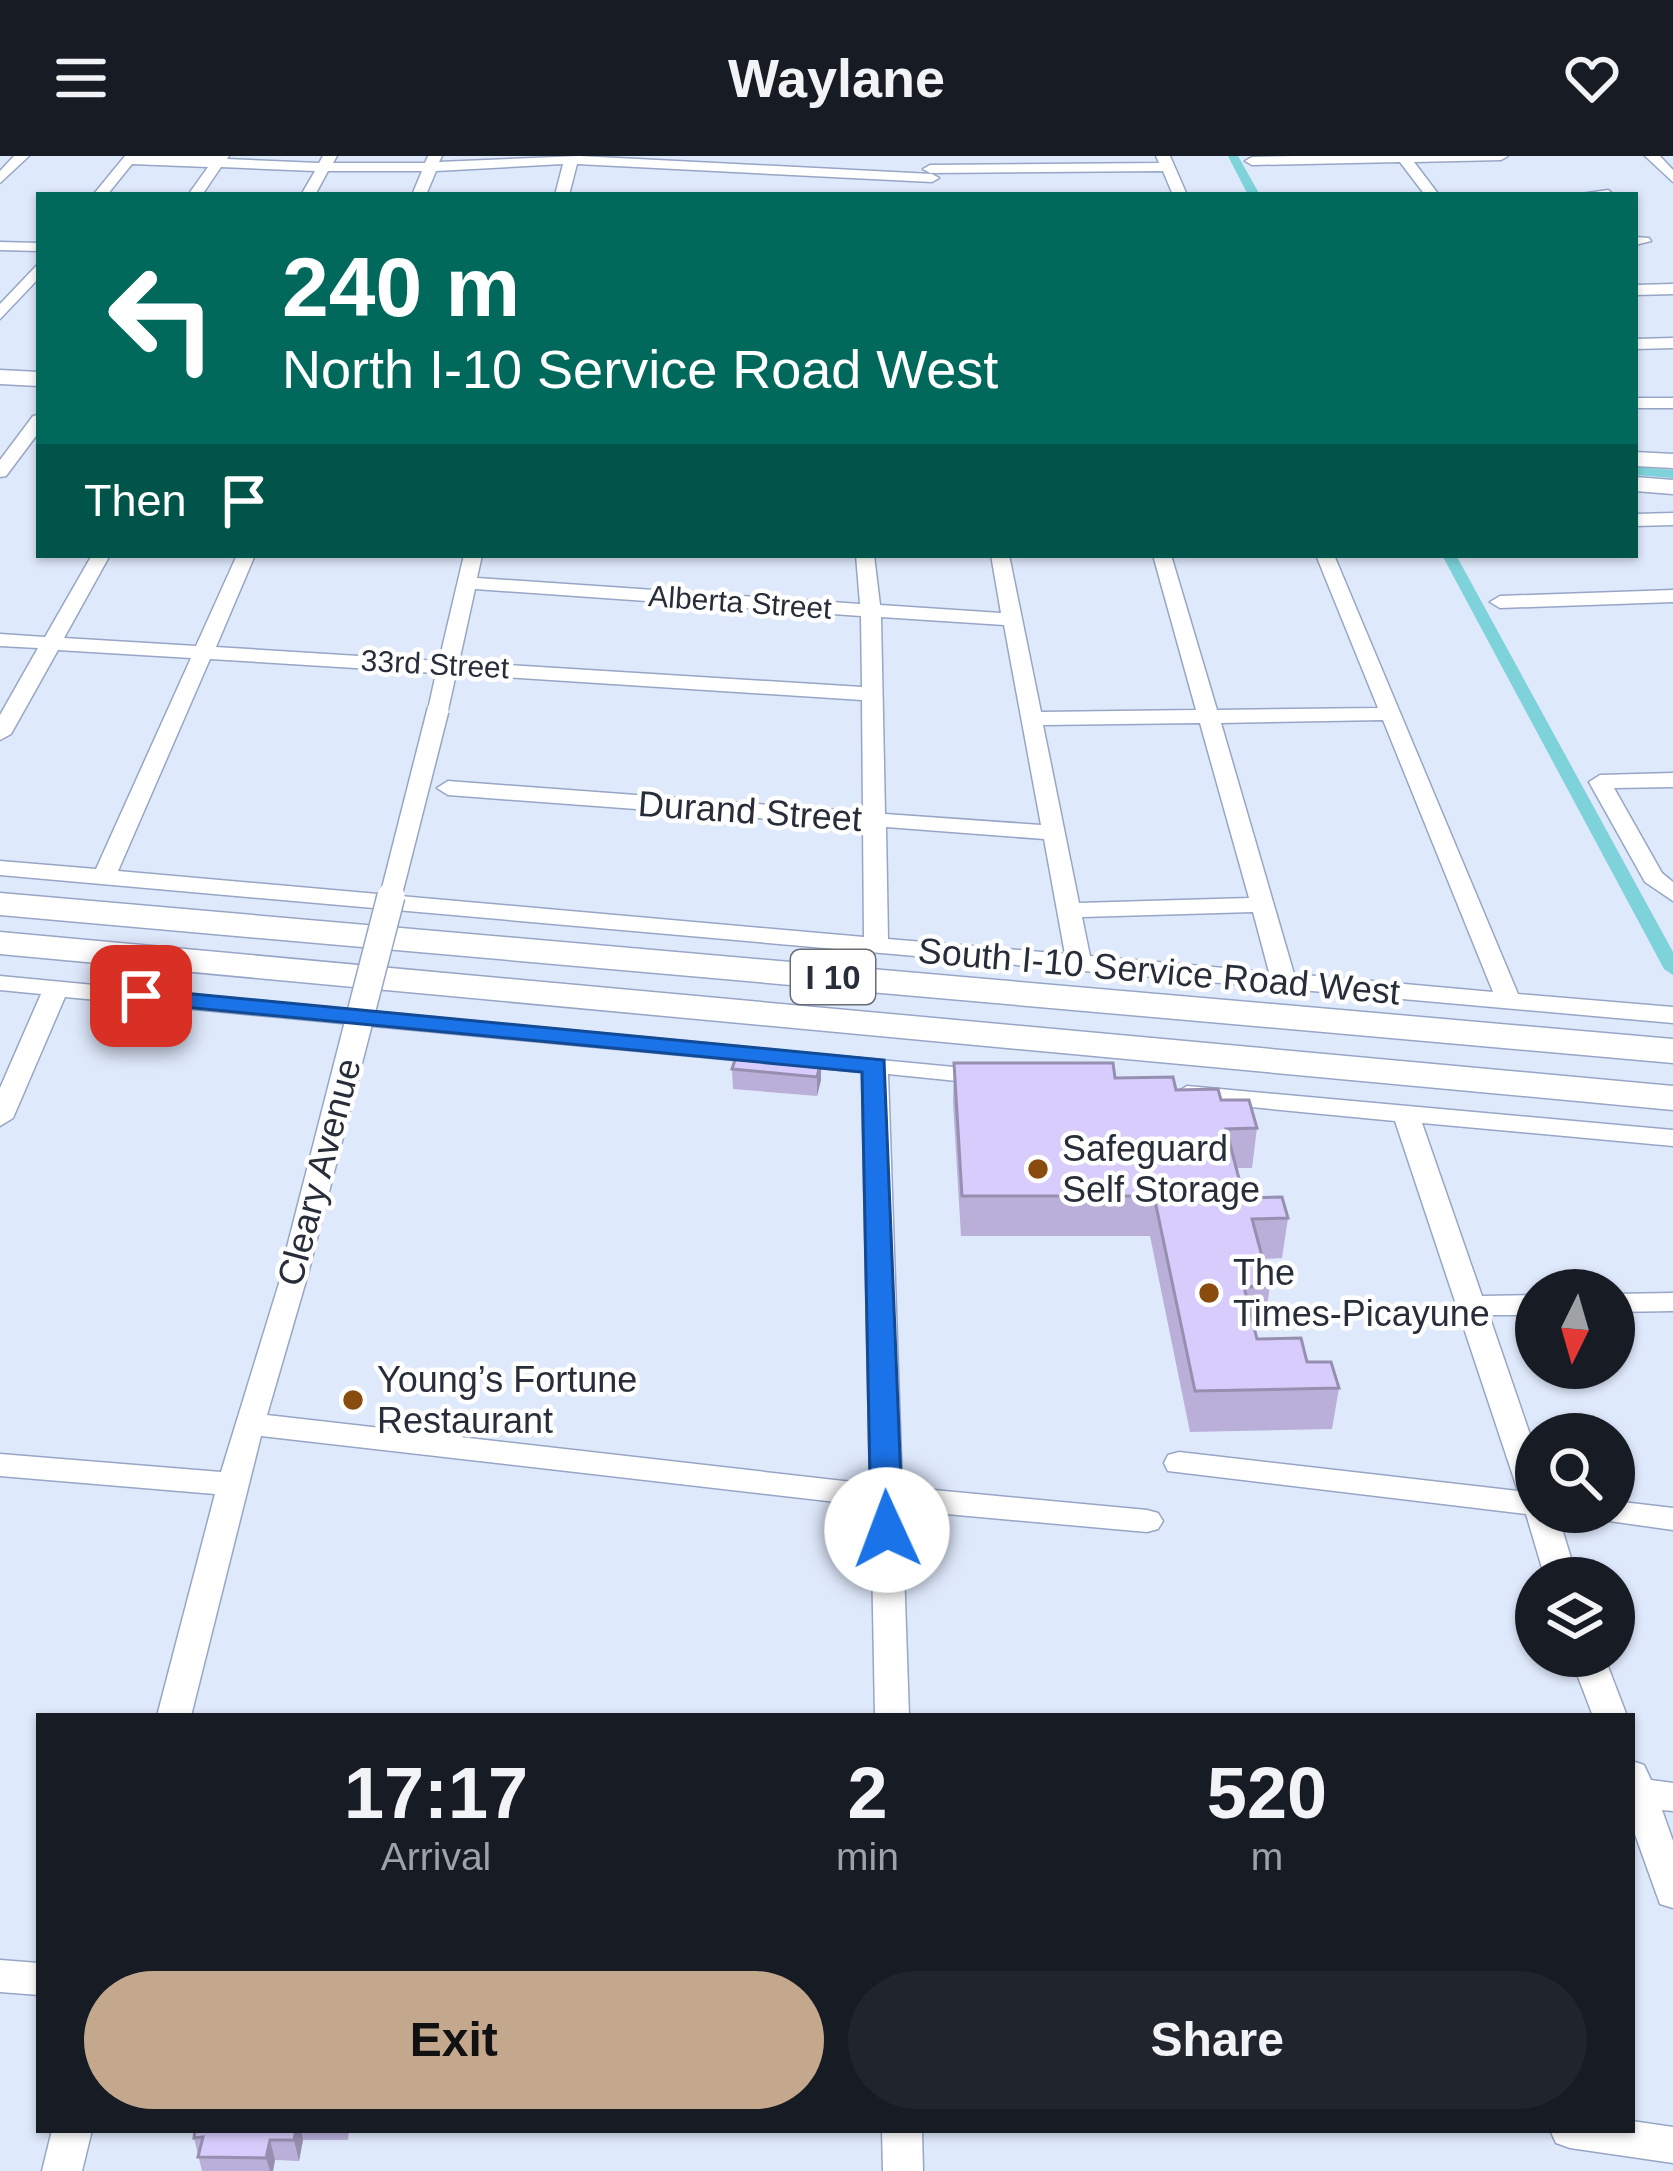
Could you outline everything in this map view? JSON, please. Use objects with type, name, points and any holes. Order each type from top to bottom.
[{"type":"highway","name":"I 10","points":[[0,904],[1666,1032]]},
{"type":"highway","name":"I 10","points":[[0,943],[1673,1098]]},
{"type":"main road","points":[[0,358],[36,360]]},
{"type":"main road","points":[[0,377],[36,380]]},
{"type":"main road","points":[[1638,459],[1673,461]]},
{"type":"street","points":[[0,179],[22,156]]},
{"type":"street","points":[[1252,161],[1501,156]]},
{"type":"street","points":[[1652,156],[1673,178]]},
{"type":"street","points":[[1403,157],[1430,192]]},
{"type":"street","points":[[102,192],[130,158],[432,162],[572,158],[811,164],[931,175],[1166,162],[1179,192]]},
{"type":"street","points":[[563,192],[572,158]]},
{"type":"street","points":[[197,192],[220,159]]},
{"type":"street","points":[[310,192],[327,161]]},
{"type":"street","points":[[420,192],[432,162]]},
{"type":"street","points":[[0,245],[36,247]]},
{"type":"street","points":[[0,314],[36,272]]},
{"type":"street","points":[[1638,290],[1673,290]]},
{"type":"street","points":[[1638,344],[1673,343]]},
{"type":"street","points":[[1638,404],[1673,403]]},
{"type":"street","points":[[0,472],[36,424]]},
{"type":"street","points":[[1638,520],[1673,516],[1653,486]]},
{"type":"street","points":[[0,734],[99,558]]},
{"type":"street","points":[[104,878],[245,558]]},
{"type":"street","name":"Cleary Avenue","points":[[175,1713],[249,1424],[294,1274],[438,710],[471,558]]},
{"type":"street","points":[[865,558],[871,611],[876,946]]},
{"type":"street","points":[[1001,558],[1079,964]]},
{"type":"street","points":[[1163,558],[1284,981]]},
{"type":"street","points":[[1326,558],[1509,1001]]},
{"type":"street","name":"Alberta Street","points":[[467,583],[1012,620]]},
{"type":"street","points":[[1500,602],[1673,596]]},
{"type":"street","name":"33rd Street","points":[[0,640],[448,664],[870,694]]},
{"type":"street","points":[[1029,719],[1387,714]]},
{"type":"street","points":[[1673,780],[1600,782],[1653,878],[1673,892]]},
{"type":"street","name":"Durand Street","points":[[448,788],[1053,833]]},
{"type":"street","name":"South I-10 Service Road West","points":[[0,868],[1509,1001],[1666,1032]]},
{"type":"street","points":[[1067,910],[1263,905]]},
{"type":"street","points":[[0,983],[1006,1078]]},
{"type":"street","points":[[2,1109],[56,988]]},
{"type":"street","points":[[874,1065],[892,1713]]},
{"type":"street","points":[[1166,1092],[1673,1138]]},
{"type":"street","points":[[1406,1114],[1515,1438]]},
{"type":"street","points":[[1635,1303],[1673,1302]]},
{"type":"street","points":[[1471,1306],[1515,1305]]},
{"type":"street","points":[[249,1424],[886,1497],[1147,1521]]},
{"type":"street","points":[[1179,1463],[1515,1499]]},
{"type":"street","points":[[0,1465],[233,1484]]},
{"type":"street","points":[[1635,1515],[1673,1519]]},
{"type":"street","points":[[1595,1677],[1609,1713]]},
{"type":"street","points":[[1644,1789],[1673,1893]]},
{"type":"street","points":[[0,1976],[36,1979]]},
{"type":"street","points":[[62,2171],[71,2133]]},
{"type":"street","points":[[902,2133],[903,2171]]},
{"type":"street","points":[[1591,2133],[1673,2145]]},
{"type":"building","points":[[737,1054],[821,1061],[817,1077],[732,1069]]},
{"type":"building","points":[[954,1063],[1113,1063],[1115,1078],[1173,1077],[1176,1090],[1218,1089],[1221,1100],[1249,1100],[1257,1128],[1226,1129],[1244,1198],[1282,1197],[1288,1218],[1252,1219],[1270,1286],[1244,1287],[1257,1339],[1301,1338],[1307,1362],[1331,1362],[1339,1388],[1195,1391],[1154,1196],[962,1196]]},
{"type":"building","points":[[195,2133],[295,2133],[294,2140],[270,2140],[266,2158],[198,2157],[203,2137],[194,2138]]},
{"type":"waterway","points":[[1233,156],[1252,192]]},
{"type":"waterway","points":[[1638,471],[1673,474]]},
{"type":"waterway","points":[[1451,558],[1673,969]]},
{"type":"place","name":"Safeguard Self Storage","points":[[1038,1169]]},
{"type":"place","name":"The Times-Picayune","points":[[1209,1293]]},
{"type":"place","name":"Young’s Fortune Restaurant","points":[[353,1400]]},
{"type":"route","points":[[141,996],[874,1065],[887,1530]]}]
